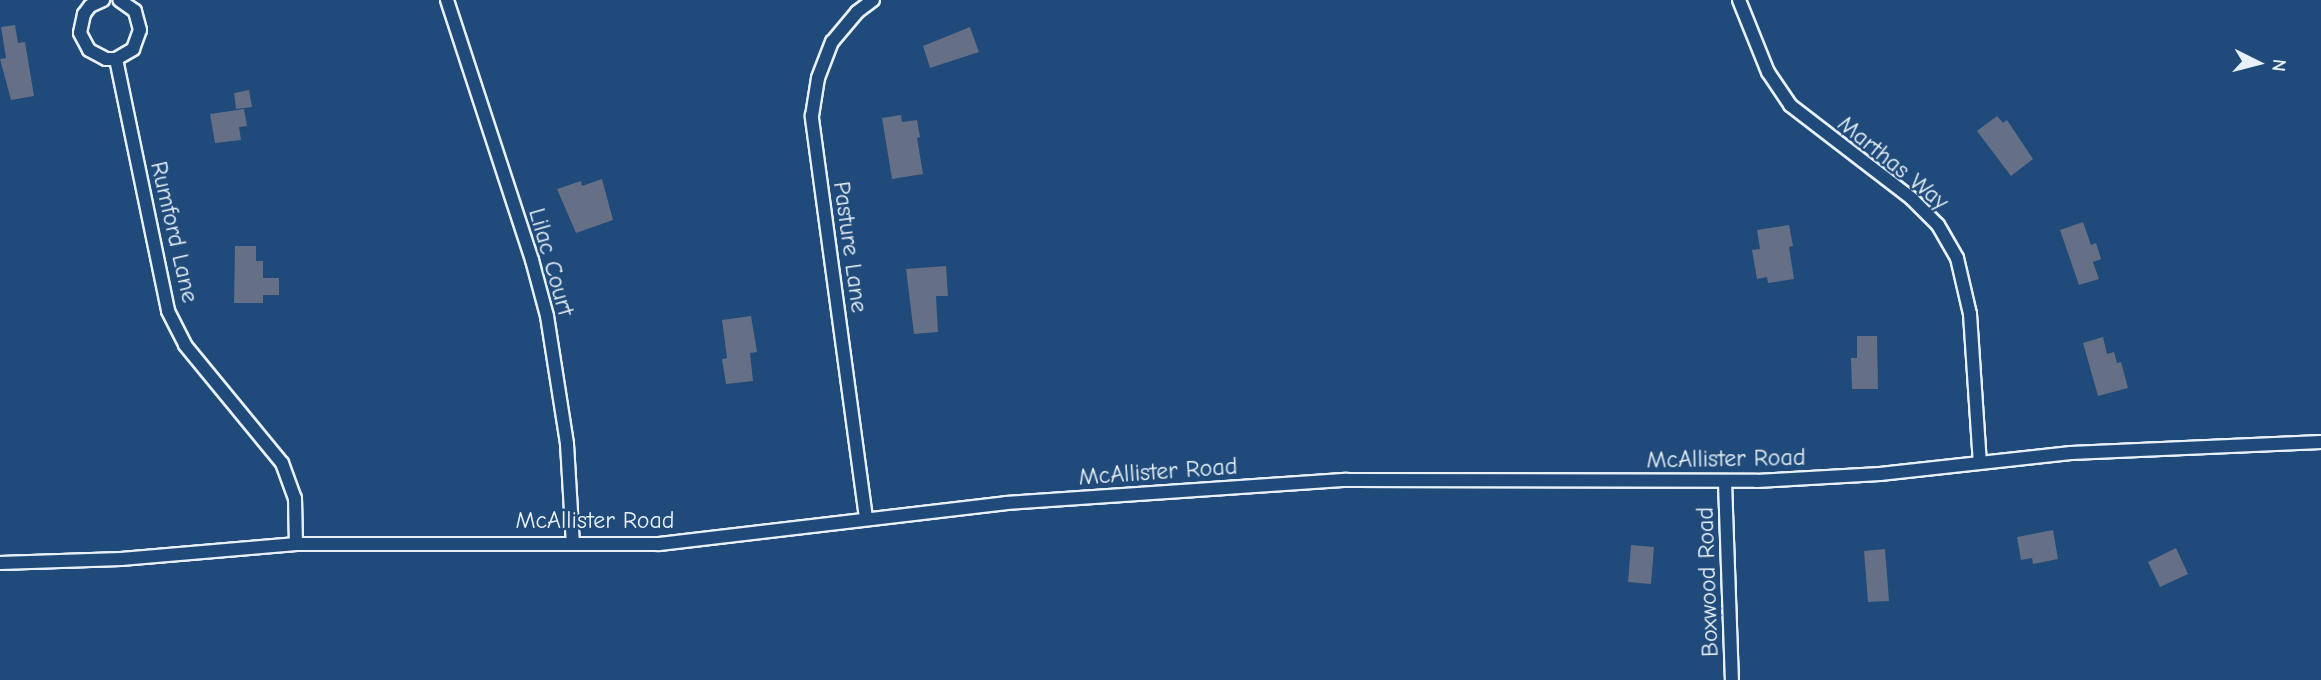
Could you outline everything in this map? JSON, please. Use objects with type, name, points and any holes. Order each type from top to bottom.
[{"type":"street","points":[[103,0],[90,6],[84,14],[80,33],[83,42],[97,56],[116,59],[133,49],[140,30],[135,11],[119,0]]},
{"type":"street","name":"Lilac Court","points":[[447,0],[532,260],[547,316],[567,444],[573,544]]},
{"type":"street","name":"Pasture Lane","points":[[866,518],[812,116],[818,78],[832,42],[857,12],[873,0]]},
{"type":"street","name":"Marthas Way","points":[[1739,0],[1768,72],[1790,104],[1911,198],[1938,225],[1957,258],[1970,314],[1980,463]]},
{"type":"street","name":"Rumford Lane","points":[[116,59],[168,311],[185,345],[282,463],[295,498],[296,544]]},
{"type":"street","name":"McAllister Road","points":[[0,563],[121,559],[296,544],[408,541],[659,544],[1006,503],[1346,480],[1725,482],[1880,474],[2070,453],[2321,442]]},
{"type":"street","name":"Boxwood Road","points":[[1725,482],[1732,680]]},
{"type":"building","points":[[15,25],[18,43],[25,42],[34,96],[11,100],[0,59],[6,58],[1,27]]},
{"type":"building","points":[[970,27],[979,52],[930,68],[923,46]]},
{"type":"building","points":[[249,90],[252,107],[236,109],[234,93]]},
{"type":"building","points":[[244,109],[247,126],[239,127],[241,140],[215,143],[210,114]]},
{"type":"building","points":[[901,115],[902,122],[917,120],[923,174],[892,179],[882,118]]},
{"type":"building","points":[[1997,116],[2003,123],[2007,120],[2033,159],[2011,176],[1977,131]]},
{"type":"building","points":[[602,179],[613,220],[576,233],[557,189],[581,181],[582,186]]},
{"type":"building","points":[[2083,222],[2091,245],[2096,243],[2101,259],[2093,262],[2099,279],[2079,285],[2060,230]]},
{"type":"building","points":[[1789,225],[1794,279],[1768,283],[1767,277],[1757,279],[1752,250],[1760,249],[1757,230]]},
{"type":"building","points":[[235,246],[256,246],[256,261],[263,261],[263,278],[279,278],[279,295],[263,295],[263,303],[234,303]]},
{"type":"building","points":[[946,266],[948,296],[936,296],[938,332],[914,334],[906,269]]},
{"type":"building","points":[[751,316],[757,352],[750,353],[753,381],[726,384],[722,359],[727,358],[722,320]]},
{"type":"building","points":[[1857,336],[1877,336],[1878,389],[1852,389],[1851,358],[1857,358]]},
{"type":"building","points":[[2103,337],[2107,354],[2114,352],[2117,363],[2121,362],[2128,388],[2098,396],[2083,343]]},
{"type":"building","points":[[2053,530],[2058,559],[2033,564],[2032,558],[2021,560],[2017,537]]},
{"type":"building","points":[[1631,545],[1654,547],[1651,584],[1628,582]]},
{"type":"building","points":[[2176,548],[2188,574],[2160,587],[2148,562]]},
{"type":"building","points":[[1885,549],[1889,601],[1868,602],[1864,551]]}]
